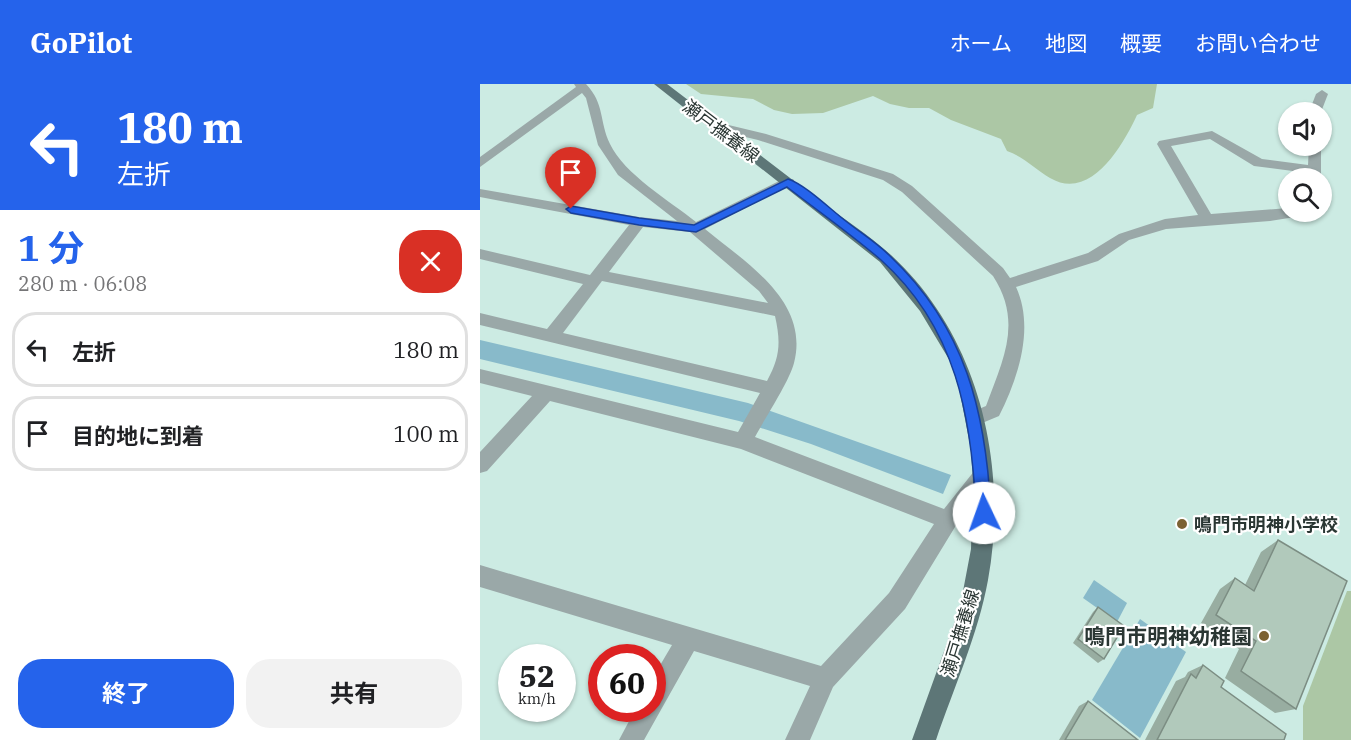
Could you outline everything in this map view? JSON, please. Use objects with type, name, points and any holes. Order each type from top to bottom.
[{"type":"main road","name":"瀬戸撫養線","points":[[660,84],[885,258],[915,290],[937,322],[958,363],[975,418],[982,476],[984,531],[972,606],[924,740]]},
{"type":"street","points":[[480,163],[582,85],[592,97],[604,145],[623,172],[696,228],[764,287],[782,310],[788,338],[784,364],[745,437]]},
{"type":"street","points":[[1318,102],[1322,94]]},
{"type":"street","points":[[716,126],[762,137],[888,177],[907,189],[931,210],[1008,284],[1017,312],[1019,332],[993,411],[975,418]]},
{"type":"street","points":[[1207,219],[1163,144],[1212,135],[1259,163],[1284,168]]},
{"type":"street","points":[[480,193],[639,222],[696,228],[788,182]]},
{"type":"street","points":[[1008,284],[1094,257],[1124,237],[1165,224],[1278,215]]},
{"type":"street","points":[[551,336],[639,222]]},
{"type":"street","points":[[480,254],[596,278],[782,310]]},
{"type":"street","points":[[480,319],[551,336],[768,396]]},
{"type":"street","points":[[480,376],[745,437],[948,520]]},
{"type":"street","points":[[480,464],[546,393]]},
{"type":"street","points":[[798,740],[825,679],[897,601],[948,520],[982,476]]},
{"type":"street","points":[[480,576],[825,679]]},
{"type":"street","points":[[666,678],[689,638]]},
{"type":"street","points":[[631,740],[641,722]]},
{"type":"green space","points":[[686,84],[1157,84],[1153,108],[1137,115],[1123,141],[1104,167],[1092,177],[1079,182],[1065,183],[1050,178],[1007,151],[1001,139],[951,120],[929,108],[909,108],[890,104],[873,96],[823,113],[792,114],[774,110],[753,99],[701,94]]},
{"type":"green space","points":[[1347,591],[1351,591],[1351,740],[1303,740],[1303,706]]},
{"type":"water","points":[[480,340],[748,403],[951,475],[943,494],[811,444],[739,421],[480,359]]},
{"type":"water","points":[[1094,580],[1127,603],[1117,622],[1083,598]]},
{"type":"water","points":[[1140,619],[1186,652],[1140,738],[1092,700]]},
{"type":"building","name":"鳴門市明神幼稚園","points":[[1278,540],[1347,581],[1296,709],[1241,671],[1256,641],[1216,615],[1235,578],[1254,591]]},
{"type":"building","points":[[1098,607],[1124,626],[1104,659],[1078,639]]},
{"type":"building","points":[[1203,665],[1224,681],[1221,687],[1286,734],[1284,740],[1157,740],[1191,674],[1196,678]]},
{"type":"building","points":[[1088,701],[1138,740],[1065,740]]},
{"type":"place","name":"鳴門市明神小学校","points":[[1182,524]]},
{"type":"place","name":"鳴門市明神幼稚園","points":[[1264,636]]},
{"type":"route","points":[[571,209],[639,222],[696,228],[788,182],[885,258],[915,290],[937,322],[958,363],[975,418],[984,513]]}]
